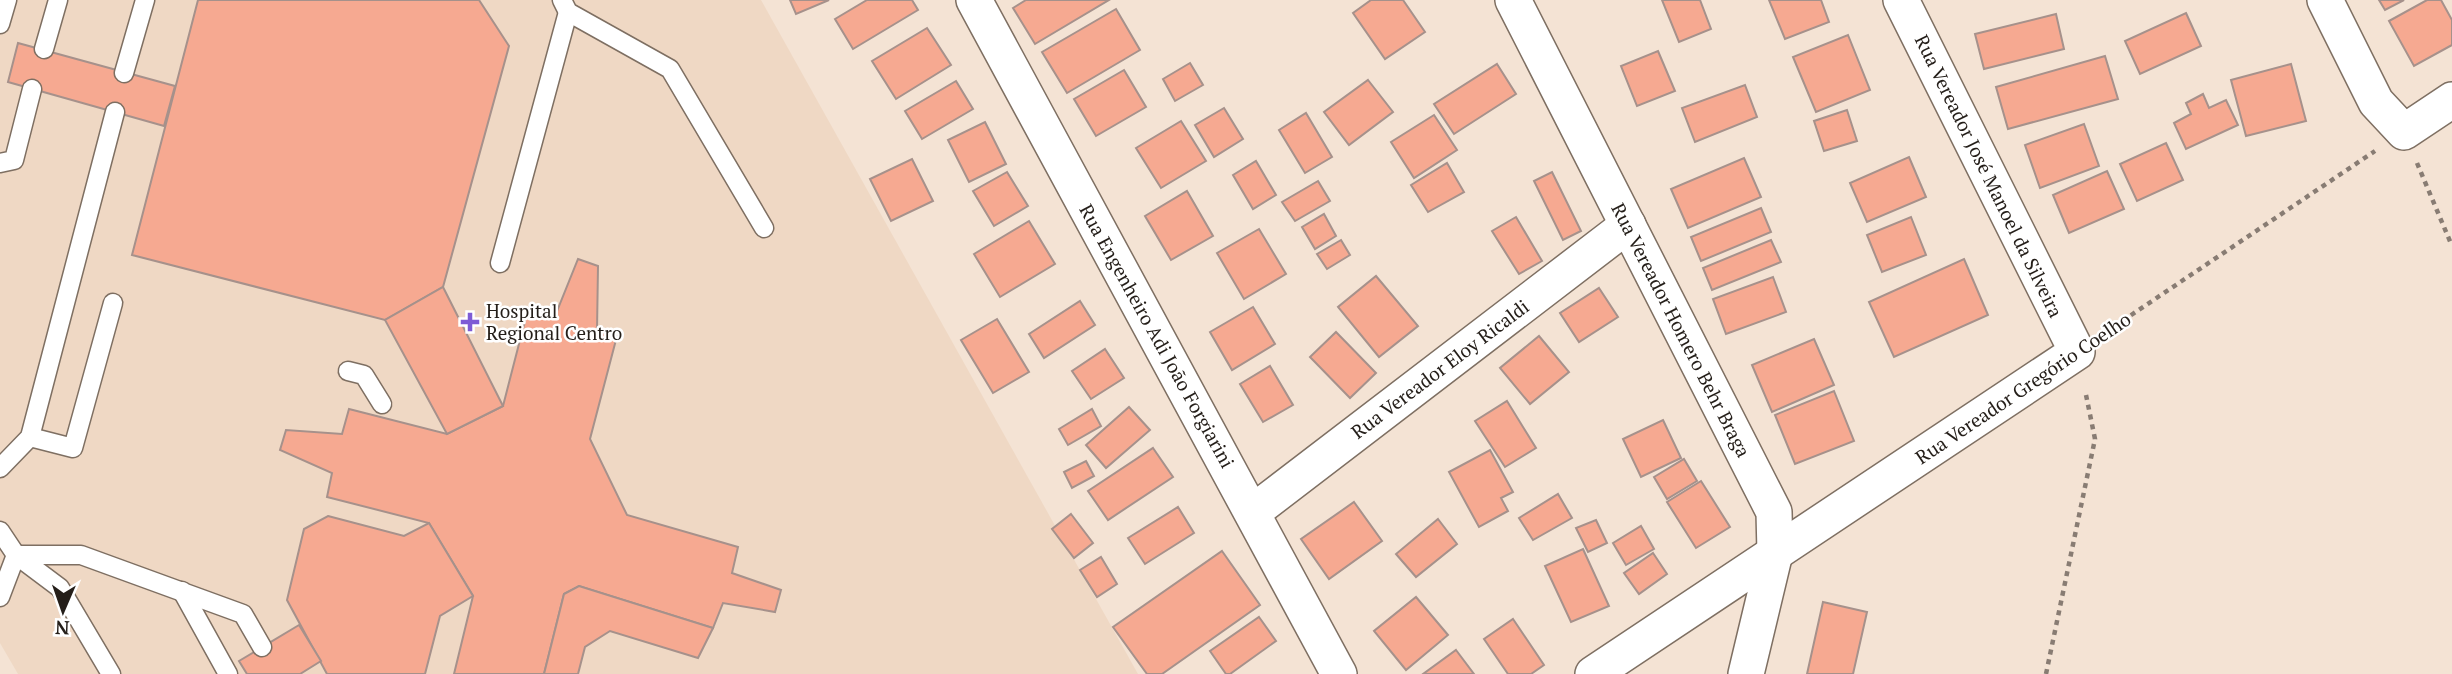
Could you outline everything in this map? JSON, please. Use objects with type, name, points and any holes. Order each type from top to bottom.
[{"type":"street","name":"Rua Engenheiro Adi João Forgiarini","points":[[974,0],[1339,674]]},
{"type":"street","name":"Rua Vereador Homero Behr Braga","points":[[1513,0],[1774,512],[1775,554],[1746,674]]},
{"type":"street","name":"Rua Vereador José Manoel da Silveira","points":[[1901,0],[2077,352]]},
{"type":"street","points":[[2325,0],[2376,102],[2404,132],[2452,100]]},
{"type":"street","name":"Rua Vereador Eloy Ricaldi","points":[[1253,512],[1628,225]]},
{"type":"street","name":"Rua Vereador Gregório Coelho","points":[[1593,674],[2077,352]]},
{"type":"lane","points":[[0,24],[7,0]]},
{"type":"lane","points":[[44,50],[58,0]]},
{"type":"lane","points":[[124,73],[145,0]]},
{"type":"lane","points":[[500,263],[565,6],[670,69],[764,228]]},
{"type":"lane","points":[[0,163],[14,160],[32,89]]},
{"type":"lane","points":[[0,468],[30,437],[115,112]]},
{"type":"lane","points":[[30,437],[73,448],[113,303]]},
{"type":"lane","points":[[348,371],[364,375],[382,404]]},
{"type":"lane","points":[[0,531],[16,555],[60,588],[111,674]]},
{"type":"lane","points":[[16,555],[81,555],[182,591],[243,614],[262,647]]},
{"type":"lane","points":[[0,597],[16,555]]},
{"type":"lane","points":[[182,591],[228,674]]},
{"type":"path","name":"Rua Vereador Gregório Coelho","points":[[2077,352],[2404,132]]},
{"type":"path","points":[[2404,132],[2452,246]]},
{"type":"path","points":[[2046,674],[2095,439],[2077,352]]},
{"type":"shaded area","name":"Hospital Regional Centro","points":[[0,0],[761,0],[1138,674],[18,674],[0,643]]},
{"type":"building","points":[[198,0],[479,0],[509,46],[443,287],[385,320],[132,255]]},
{"type":"building","points":[[790,0],[829,0],[796,14]]},
{"type":"building","points":[[867,0],[912,0],[918,10],[853,49],[835,19]]},
{"type":"building","points":[[1026,0],[1109,0],[1035,44],[1013,8]]},
{"type":"building","points":[[1371,0],[1403,0],[1425,32],[1385,59],[1353,13]]},
{"type":"building","points":[[1662,0],[1700,0],[1711,29],[1679,42]]},
{"type":"building","points":[[1769,0],[1821,0],[1829,22],[1785,39]]},
{"type":"building","points":[[2379,0],[2404,0],[2385,10]]},
{"type":"building","points":[[2427,0],[2441,0],[2452,20],[2452,45],[2414,66],[2389,21]]},
{"type":"building","points":[[1116,9],[1140,50],[1067,93],[1042,52]]},
{"type":"building","points":[[2186,13],[2201,46],[2140,74],[2125,41]]},
{"type":"building","points":[[2056,14],[2064,49],[1984,69],[1975,34]]},
{"type":"building","points":[[927,28],[951,65],[896,99],[872,61]]},
{"type":"building","points":[[1848,35],[1870,90],[1816,112],[1793,57]]},
{"type":"building","points":[[18,43],[175,86],[164,126],[8,82]]},
{"type":"building","points":[[1658,51],[1675,91],[1637,106],[1621,66]]},
{"type":"building","points":[[2105,56],[2118,99],[2008,129],[1996,87]]},
{"type":"building","points":[[1190,63],[1203,85],[1175,101],[1163,79]]},
{"type":"building","points":[[1497,64],[1516,94],[1454,134],[1434,104]]},
{"type":"building","points":[[2291,64],[2306,121],[2246,136],[2231,80]]},
{"type":"building","points":[[1124,70],[1146,107],[1096,136],[1074,99]]},
{"type":"building","points":[[1368,80],[1393,112],[1349,145],[1324,112]]},
{"type":"building","points":[[956,81],[973,109],[922,139],[905,111]]},
{"type":"building","points":[[1745,85],[1757,117],[1695,142],[1682,108]]},
{"type":"building","points":[[2203,94],[2209,108],[2226,100],[2238,125],[2186,149],[2174,123],[2191,114],[2186,103]]},
{"type":"building","points":[[1224,108],[1243,139],[1214,157],[1195,125]]},
{"type":"building","points":[[1847,110],[1857,141],[1824,151],[1814,121]]},
{"type":"building","points":[[1306,113],[1332,157],[1305,173],[1279,130]]},
{"type":"building","points":[[1434,115],[1457,150],[1414,178],[1391,142]]},
{"type":"building","points":[[1181,121],[1206,161],[1161,188],[1136,148]]},
{"type":"building","points":[[985,122],[1006,164],[969,182],[948,140]]},
{"type":"building","points":[[2084,124],[2099,166],[2040,188],[2025,145]]},
{"type":"building","points":[[2166,143],[2183,180],[2137,201],[2120,164]]},
{"type":"building","points":[[1909,157],[1926,197],[1867,222],[1850,183]]},
{"type":"building","points":[[1744,158],[1761,197],[1688,228],[1671,189]]},
{"type":"building","points":[[912,159],[933,201],[891,221],[870,179]]},
{"type":"building","points":[[1256,161],[1276,195],[1253,209],[1233,175]]},
{"type":"building","points":[[1447,163],[1464,192],[1428,212],[1411,185]]},
{"type":"building","points":[[2107,171],[2124,209],[2069,233],[2053,195]]},
{"type":"building","points":[[1007,172],[1028,206],[994,226],[973,191]]},
{"type":"building","points":[[1552,172],[1581,231],[1563,240],[1534,181]]},
{"type":"building","points":[[1318,181],[1330,201],[1295,221],[1282,202]]},
{"type":"building","points":[[1187,191],[1213,236],[1171,260],[1145,216]]},
{"type":"building","points":[[1761,208],[1771,232],[1701,261],[1691,237]]},
{"type":"building","points":[[1324,214],[1336,236],[1315,249],[1302,227]]},
{"type":"building","points":[[1516,217],[1542,261],[1519,274],[1492,231]]},
{"type":"building","points":[[1911,217],[1926,255],[1882,272],[1867,235]]},
{"type":"building","points":[[1029,221],[1055,264],[1000,297],[974,254]]},
{"type":"building","points":[[1259,229],[1286,274],[1244,299],[1217,253]]},
{"type":"building","points":[[1341,240],[1350,255],[1327,269],[1317,254]]},
{"type":"building","points":[[1771,240],[1781,262],[1712,290],[1703,268]]},
{"type":"building","points":[[578,259],[598,266],[597,331],[617,336],[590,439],[627,515],[738,547],[732,573],[781,590],[775,612],[723,603],[713,628],[579,586],[564,594],[544,674],[454,674],[473,596],[429,523],[327,497],[332,473],[280,450],[286,430],[342,434],[349,409],[447,434],[503,406],[528,309],[555,316]]},
{"type":"building","points":[[1964,259],[1988,315],[1894,357],[1869,302]]},
{"type":"building","points":[[1376,276],[1418,326],[1379,357],[1338,307]]},
{"type":"building","points":[[1773,277],[1786,312],[1726,334],[1713,299]]},
{"type":"building","points":[[443,287],[503,406],[447,434],[385,320]]},
{"type":"building","points":[[1599,288],[1618,317],[1579,342],[1560,313]]},
{"type":"building","points":[[1080,301],[1095,325],[1044,358],[1029,334]]},
{"type":"building","points":[[1253,307],[1275,344],[1232,370],[1210,332]]},
{"type":"building","points":[[997,319],[1029,372],[993,393],[961,340]]},
{"type":"building","points":[[1336,332],[1376,373],[1350,398],[1310,357]]},
{"type":"building","points":[[1539,336],[1569,372],[1530,404],[1500,368]]},
{"type":"building","points":[[1814,339],[1834,385],[1772,412],[1752,365]]},
{"type":"building","points":[[1105,349],[1124,378],[1091,399],[1072,371]]},
{"type":"building","points":[[1270,366],[1293,405],[1263,422],[1240,384]]},
{"type":"building","points":[[1834,391],[1854,441],[1795,464],[1775,415]]},
{"type":"building","points":[[1507,401],[1536,448],[1505,467],[1475,421]]},
{"type":"building","points":[[1129,407],[1150,430],[1106,468],[1086,445]]},
{"type":"building","points":[[1092,409],[1101,426],[1068,445],[1059,429]]},
{"type":"building","points":[[1663,420],[1681,458],[1641,477],[1623,439]]},
{"type":"building","points":[[1153,448],[1173,477],[1108,520],[1088,491]]},
{"type":"building","points":[[1490,450],[1513,492],[1501,498],[1508,511],[1479,527],[1449,472]]},
{"type":"building","points":[[1684,459],[1697,481],[1667,499],[1654,477]]},
{"type":"building","points":[[1086,461],[1094,476],[1072,488],[1064,472]]},
{"type":"building","points":[[1701,481],[1730,527],[1696,548],[1667,502]]},
{"type":"building","points":[[1558,494],[1572,518],[1533,540],[1519,518]]},
{"type":"building","points":[[1354,502],[1382,541],[1329,579],[1301,539]]},
{"type":"building","points":[[1178,507],[1194,533],[1145,564],[1128,538]]},
{"type":"building","points":[[1071,514],[1093,543],[1074,558],[1052,529]]},
{"type":"building","points":[[328,516],[404,536],[429,523],[473,596],[440,616],[425,674],[327,674],[287,600],[304,529]]},
{"type":"building","points":[[1438,519],[1457,544],[1416,577],[1396,554]]},
{"type":"building","points":[[1596,520],[1607,543],[1588,552],[1576,528]]},
{"type":"building","points":[[1641,526],[1654,549],[1626,565],[1613,543]]},
{"type":"building","points":[[1583,549],[1609,606],[1571,622],[1545,566]]},
{"type":"building","points":[[1222,551],[1260,605],[1162,674],[1147,674],[1113,627]]},
{"type":"building","points":[[1653,553],[1667,574],[1639,594],[1624,573]]},
{"type":"building","points":[[1101,557],[1117,584],[1097,597],[1080,570]]},
{"type":"building","points":[[579,586],[713,628],[698,658],[610,631],[585,647],[578,674],[544,674],[564,594]]},
{"type":"building","points":[[1416,597],[1448,635],[1406,670],[1374,631]]},
{"type":"building","points":[[1823,602],[1867,612],[1853,674],[1807,674]]},
{"type":"building","points":[[1259,617],[1276,641],[1230,674],[1226,674],[1210,651]]},
{"type":"building","points":[[1513,619],[1544,665],[1531,674],[1508,674],[1484,639]]},
{"type":"building","points":[[299,625],[321,661],[300,674],[247,674],[239,661]]},
{"type":"building","points":[[1456,650],[1474,674],[1423,674]]},
{"type":"place","name":"Hospital Regional Centro","points":[[470,322]]}]
